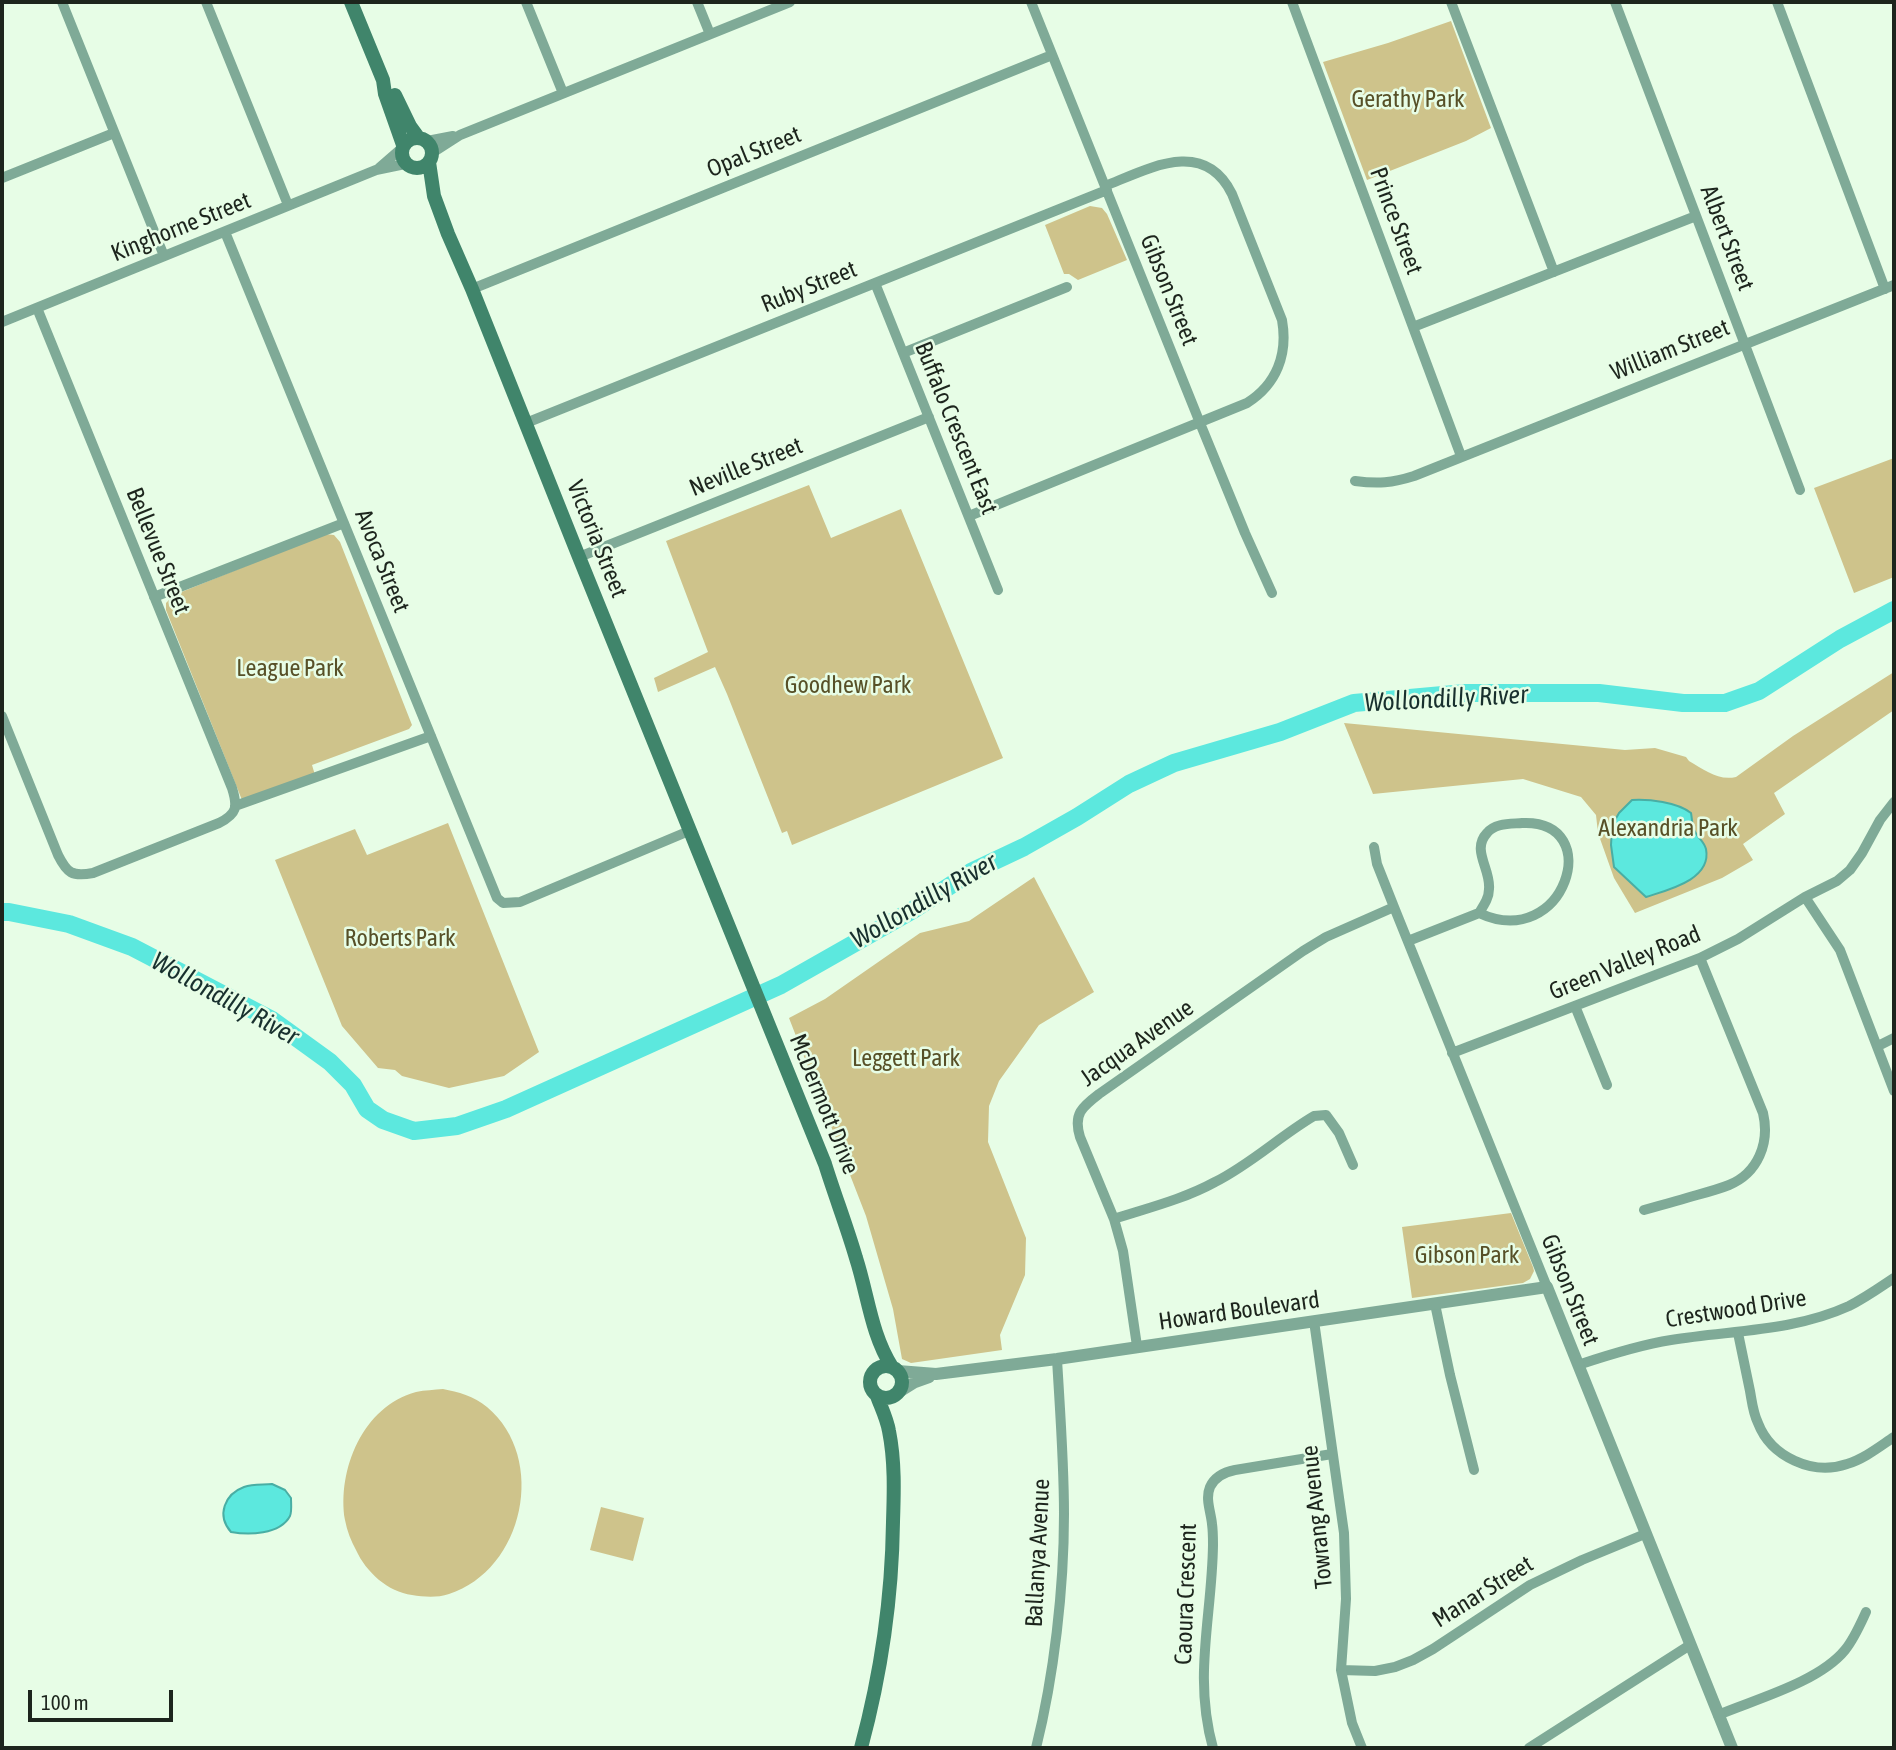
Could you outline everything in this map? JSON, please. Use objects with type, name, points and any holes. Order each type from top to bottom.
[{"type":"main road","name":"Victoria Street","points":[[351,2],[383,80],[402,146]]},
{"type":"main road","name":"Victoria Street","points":[[383,80],[393,91],[410,126],[448,234],[718,900]]},
{"type":"main road","points":[[402,146],[410,139],[421,154]]},
{"type":"main road","name":"McDermott Drive","points":[[718,900],[825,1164],[857,1260],[874,1330],[883,1352],[895,1369]]},
{"type":"main road","name":"McDermott Drive","points":[[873,1372],[874,1330]]},
{"type":"main road","points":[[861,1748],[878,1678],[891,1584],[894,1485],[889,1431],[877,1396],[870,1388],[870,1377],[879,1367],[895,1369],[902,1382],[889,1431]]},
{"type":"main road","points":[[877,1396],[886,1399],[897,1394]]},
{"type":"street","points":[[62,2],[164,256]]},
{"type":"street","points":[[206,2],[288,205]]},
{"type":"street","points":[[526,2],[563,93]]},
{"type":"street","points":[[697,2],[710,34]]},
{"type":"street","name":"Kinghorne Street","points":[[2,322],[790,2]]},
{"type":"street","name":"Gibson Street","points":[[1031,2],[1200,423],[1272,593]]},
{"type":"street","name":"Prince Street","points":[[1292,2],[1461,456]]},
{"type":"street","points":[[1451,2],[1554,272]]},
{"type":"street","name":"Albert Street","points":[[1615,2],[1800,490]]},
{"type":"street","points":[[1777,2],[1889,287]]},
{"type":"street","name":"Opal Street","points":[[472,289],[1052,55]]},
{"type":"street","points":[[2,178],[114,133]]},
{"type":"street","name":"Kinghorne Street","points":[[376,170],[402,146]]},
{"type":"street","name":"Ruby Street","points":[[526,423],[1167,162],[1194,162],[1210,169],[1224,180],[1282,320],[1284,348],[1274,376],[1263,391],[1247,402],[969,516]]},
{"type":"street","points":[[1413,327],[1696,216]]},
{"type":"street","name":"Avoca Street","points":[[225,232],[497,898],[503,903],[520,902],[689,831]]},
{"type":"street","name":"Buffalo Crescent East","points":[[875,283],[998,590]]},
{"type":"street","points":[[903,353],[1067,287]]},
{"type":"street","name":"William Street","points":[[1355,481],[1393,482],[1443,465],[1889,287]]},
{"type":"street","name":"Bellevue Street","points":[[37,308],[232,788],[235,808]]},
{"type":"street","name":"Neville Street","points":[[579,557],[929,417]]},
{"type":"street","points":[[154,597],[344,523]]},
{"type":"street","points":[[2,716],[63,866],[70,873],[81,876],[219,823],[228,818],[235,808],[431,736]]},
{"type":"street","name":"Green Valley Road","points":[[1452,1053],[1700,958],[1738,939],[1805,897],[1837,881],[1850,870],[1894,802]]},
{"type":"street","points":[[1408,941],[1479,913],[1489,891],[1480,848],[1486,833],[1500,825],[1531,823],[1541,824],[1557,833],[1567,848],[1568,870],[1552,902],[1530,917],[1517,920],[1502,922],[1479,913]]},
{"type":"street","name":"Gibson Street","points":[[1374,847],[1377,864],[1452,1053],[1732,1748]]},
{"type":"street","points":[[1805,897],[1840,950],[1894,1091]]},
{"type":"street","name":"Jacqua Avenue","points":[[1138,1346],[1123,1251],[1114,1219],[1076,1125],[1079,1114],[1087,1104],[1303,951],[1326,937],[1394,907]]},
{"type":"street","points":[[1644,1210],[1731,1184],[1746,1174],[1759,1160],[1765,1144],[1766,1126],[1763,1113],[1700,958]]},
{"type":"street","points":[[1575,1006],[1607,1084]]},
{"type":"street","points":[[1878,1046],[1894,1038]]},
{"type":"street","points":[[1114,1219],[1190,1194],[1216,1182],[1314,1116],[1326,1115],[1333,1123],[1353,1165]]},
{"type":"street","name":"Crestwood Drive","points":[[1578,1365],[1649,1343],[1789,1325],[1830,1313],[1867,1296],[1894,1278]]},
{"type":"street","name":"Howard Boulevard","points":[[897,1394],[915,1382],[936,1374],[1057,1359],[1547,1287]]},
{"type":"street","points":[[1434,1304],[1474,1471]]},
{"type":"street","name":"Towrang Avenue","points":[[1314,1321],[1344,1533],[1346,1599],[1341,1670],[1352,1723],[1362,1748]]},
{"type":"street","points":[[1738,1333],[1756,1420],[1769,1442],[1786,1456],[1807,1465],[1835,1468],[1850,1464],[1894,1437]]},
{"type":"street","name":"Ballanya Avenue","points":[[1036,1748],[1055,1638],[1063,1555],[1063,1442],[1057,1359]]},
{"type":"street","name":"Howard Boulevard","points":[[895,1369],[936,1374]]},
{"type":"street","name":"Caoura Crescent","points":[[1213,1748],[1205,1711],[1203,1685],[1203,1656],[1213,1550],[1213,1527],[1208,1497],[1210,1486],[1216,1478],[1235,1469],[1332,1454]]},
{"type":"street","name":"Manar Street","points":[[1341,1670],[1375,1671],[1413,1660],[1530,1585],[1645,1534]]},
{"type":"street","points":[[1718,1714],[1814,1676],[1833,1663],[1846,1649],[1866,1612]]},
{"type":"street","points":[[1530,1748],[1690,1645]]},
{"type":"green space","name":"Gerathy Park","points":[[1451,21],[1491,128],[1466,141],[1367,180],[1323,62]]},
{"type":"green space","points":[[1090,206],[1102,208],[1107,214],[1127,260],[1078,280],[1064,274],[1045,225]]},
{"type":"green space","points":[[1894,458],[1894,577],[1854,593],[1814,488]]},
{"type":"green space","name":"Goodhew Park","points":[[809,485],[831,538],[901,509],[1003,758],[792,845],[787,831],[782,833],[715,667],[658,692],[654,678],[708,652],[666,541]]},
{"type":"green space","name":"League Park","points":[[325,534],[334,535],[340,542],[412,725],[409,729],[312,765],[315,775],[242,800],[166,610],[166,603],[174,595]]},
{"type":"green space","name":"Alexandria Park","points":[[1894,672],[1894,710],[1774,793],[1785,814],[1743,844],[1753,860],[1722,878],[1635,913],[1614,878],[1598,833],[1596,815],[1581,797],[1523,779],[1373,794],[1344,723],[1625,750],[1655,748],[1686,757],[1712,774],[1729,778],[1736,777],[1793,736]]},
{"type":"green space","name":"Roberts Park","points":[[448,823],[539,1052],[504,1076],[449,1088],[402,1076],[395,1070],[378,1068],[342,1026],[275,860],[355,829],[367,855]]},
{"type":"green space","name":"Leggett Park","points":[[1034,877],[1094,992],[1039,1025],[999,1081],[989,1106],[988,1142],[1026,1238],[1025,1275],[1000,1335],[1002,1350],[911,1363],[902,1359],[893,1309],[866,1216],[789,1018],[825,999],[920,933],[969,921]]},
{"type":"green space","name":"Gibson Park","points":[[1511,1213],[1533,1267],[1530,1279],[1523,1283],[1412,1298],[1402,1227]]},
{"type":"green space","points":[[443,1389],[466,1395],[482,1403],[506,1429],[517,1454],[522,1482],[519,1511],[510,1538],[495,1562],[475,1581],[449,1594],[421,1596],[403,1593],[386,1585],[360,1558],[345,1520],[345,1481],[358,1442],[381,1411],[397,1399],[416,1392]]},
{"type":"green space","points":[[601,1507],[644,1518],[633,1561],[590,1550]]},
{"type":"water","points":[[1632,800],[1663,802],[1691,813],[1694,830],[1706,849],[1706,860],[1695,876],[1676,887],[1646,897],[1614,867],[1612,829],[1619,813]]},
{"type":"water","points":[[272,1484],[285,1490],[291,1498],[291,1514],[285,1522],[263,1532],[231,1532],[226,1525],[224,1512],[232,1495],[247,1486]]},
{"type":"waterway","name":"Wollondilly River","points":[[2,912],[69,924],[132,947],[272,1020],[330,1062],[353,1085],[367,1109],[383,1120],[414,1131],[457,1126],[506,1109],[781,985],[913,910],[971,872],[1024,847],[1129,784],[1174,763],[1280,732],[1354,703],[1465,693],[1599,693],[1683,703],[1725,703],[1759,691],[1840,639],[1894,610]]}]
